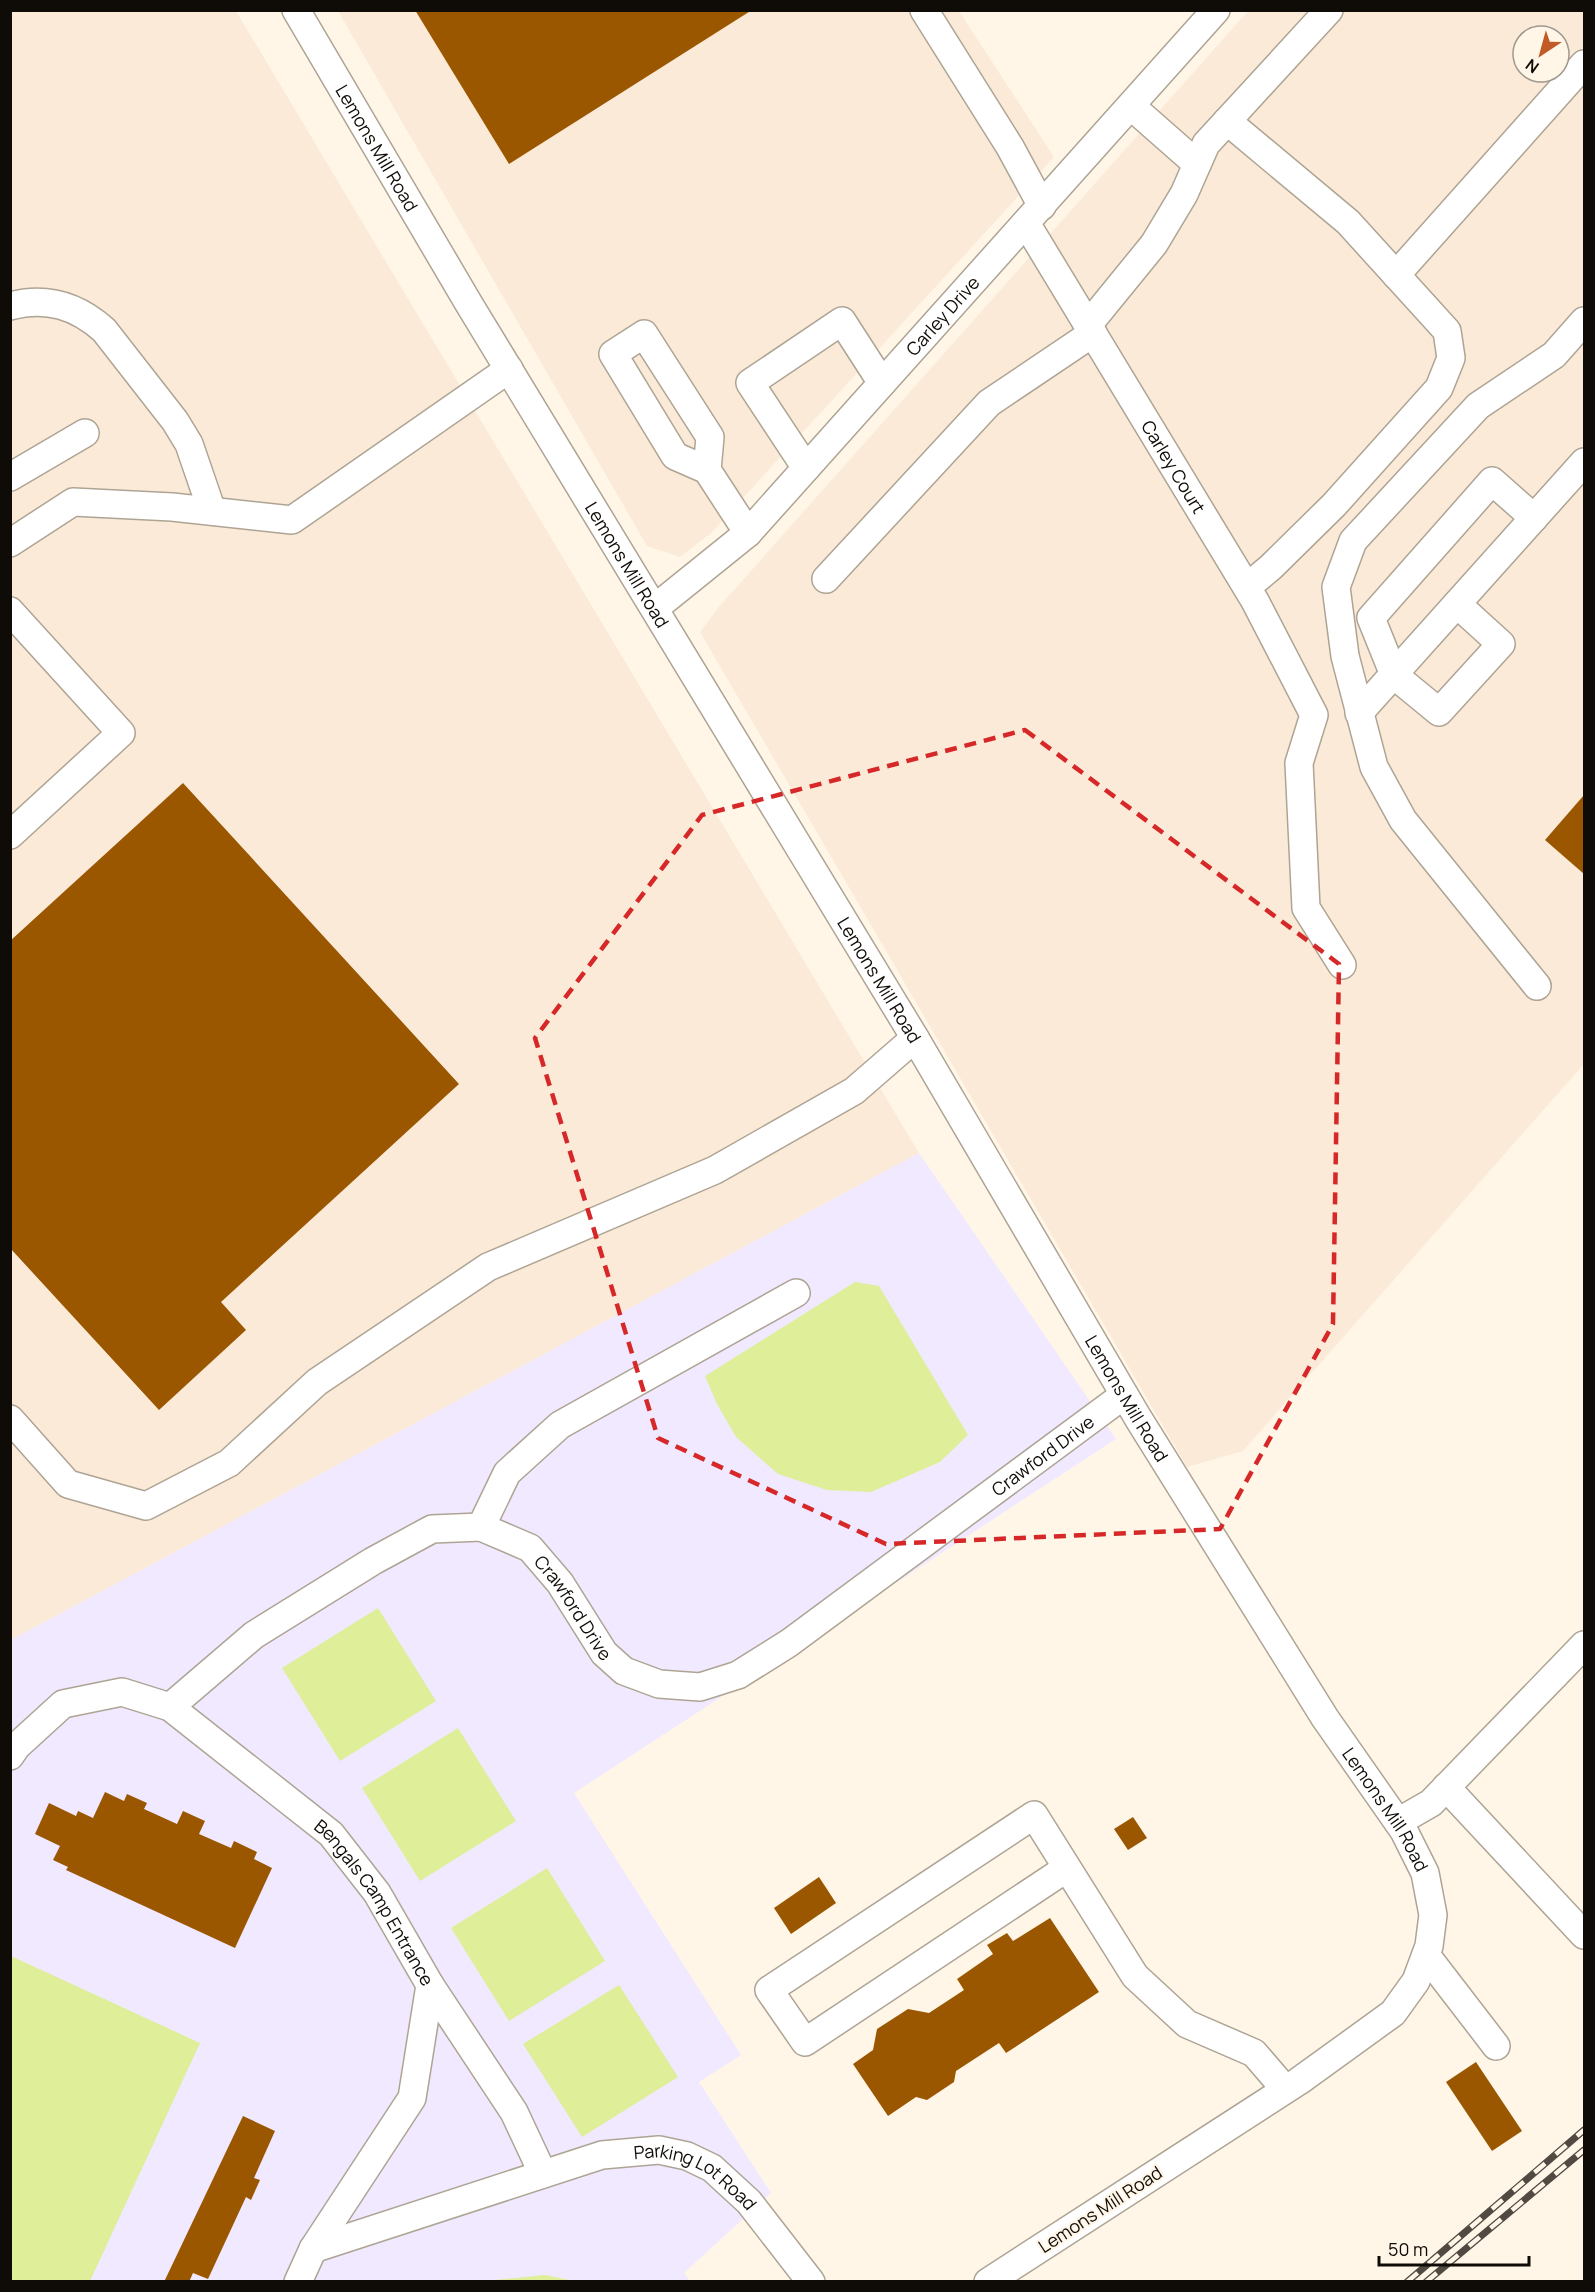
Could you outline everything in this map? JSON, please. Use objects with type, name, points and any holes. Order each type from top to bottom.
[{"type":"street","name":"Lemons Mill Road","points":[[296,10],[509,369],[915,1038],[1124,1395],[1326,1718],[1398,1822],[1419,1858],[1429,1885],[1432,1931],[1426,1955],[1410,1992],[1393,2013],[1354,2043],[1285,2089],[988,2282]]},
{"type":"street","name":"Carley Court","points":[[924,10],[1010,147],[1034,214],[1090,329],[1247,587],[1314,715],[1299,763],[1306,908],[1342,965]]},
{"type":"street","name":"Carley Drive","points":[[655,608],[748,533],[1216,10]]},
{"type":"street","points":[[826,579],[989,403],[1090,329],[1154,244],[1184,194],[1206,144],[1329,10]]},
{"type":"street","points":[[1396,275],[1584,64]]},
{"type":"street","points":[[1131,106],[1197,164]]},
{"type":"street","points":[[1227,122],[1348,222],[1447,331],[1451,358],[1440,388],[1334,505],[1271,567],[1247,587]]},
{"type":"street","points":[[10,306],[47,302],[69,306],[90,317],[104,330],[184,436],[197,465],[212,512]]},
{"type":"street","points":[[806,468],[750,383],[842,321],[882,383]]},
{"type":"street","points":[[1537,986],[1403,820],[1374,767],[1344,656],[1336,587],[1353,541],[1478,406],[1554,355],[1584,321]]},
{"type":"street","points":[[707,470],[710,437],[644,334],[613,354],[675,456],[707,470],[748,533]]},
{"type":"street","points":[[10,543],[73,502],[292,520],[509,369]]},
{"type":"street","points":[[10,477],[85,433]]},
{"type":"street","points":[[1359,713],[1584,462]]},
{"type":"street","points":[[1457,604],[1501,644],[1438,712],[1394,675],[1371,618],[1492,481],[1534,518]]},
{"type":"street","points":[[10,610],[120,728],[122,733],[10,835]]},
{"type":"street","points":[[10,1419],[68,1484],[146,1506],[229,1463],[317,1382],[488,1267],[715,1170],[854,1091],[915,1038]]},
{"type":"street","points":[[481,1527],[507,1473],[560,1425],[796,1293]]},
{"type":"street","name":"Crawford Drive","points":[[170,1707],[254,1635],[373,1561],[432,1529],[481,1527],[530,1548],[560,1583],[604,1653],[624,1671],[659,1684],[700,1687],[738,1675],[789,1643],[1124,1395]]},
{"type":"street","points":[[1398,1822],[1431,1803],[1584,1645]]},
{"type":"street","points":[[13,1751],[63,1704],[122,1692],[170,1707]]},
{"type":"street","name":"Bengals Camp Entrance","points":[[170,1707],[331,1834],[377,1893],[430,1985],[412,2098],[313,2249],[298,2282]]},
{"type":"street","points":[[1446,1787],[1584,1935]]},
{"type":"street","points":[[1067,1868],[805,2042],[769,1990],[1034,1815],[1135,1976],[1187,2024],[1254,2052],[1285,2089]]},
{"type":"street","points":[[1426,1955],[1496,2046]]},
{"type":"street","points":[[430,1985],[514,2112],[543,2174]]},
{"type":"street","name":"Parking Lot Road","points":[[313,2249],[602,2155],[659,2150],[687,2156],[712,2168],[749,2202],[811,2282]]},
{"type":"highlighted area","points":[[1025,730],[1339,964],[1333,1324],[1220,1529],[886,1544],[658,1438],[535,1038],[702,815]]},
{"type":"shaded area","points":[[11,11],[236,11],[919,1153],[11,1640]]},
{"type":"shaded area","points":[[338,11],[959,11],[1054,157],[711,533],[680,557],[647,546]]},
{"type":"shaded area","points":[[1248,11],[1584,11],[1584,1064],[1243,1451],[1187,1467],[700,632],[718,608]]},
{"type":"shaded area","points":[[919,1153],[1116,1439],[574,1793],[741,2055],[699,2082],[771,2193],[684,2273],[690,2281],[11,2282],[11,1640]]},
{"type":"green space","points":[[855,1282],[879,1286],[968,1435],[940,1462],[871,1492],[827,1490],[778,1474],[736,1437],[717,1404],[705,1376]]},
{"type":"green space","points":[[378,1608],[436,1701],[340,1761],[282,1668]]},
{"type":"green space","points":[[458,1728],[516,1821],[420,1881],[362,1788]]},
{"type":"green space","points":[[547,1868],[605,1961],[509,2021],[451,1928]]},
{"type":"green space","points":[[11,1956],[200,2043],[90,2281],[11,2281]]},
{"type":"green space","points":[[619,1985],[678,2077],[582,2137],[523,2044]]},
{"type":"green space","points":[[545,2275],[574,2281],[484,2281]]},
{"type":"building","points":[[415,10],[752,10],[509,164]]},
{"type":"building","points":[[183,783],[459,1084],[221,1302],[246,1330],[159,1410],[10,1248],[10,941]]},
{"type":"building","points":[[1584,795],[1584,874],[1545,840]]},
{"type":"building","points":[[105,1792],[124,1801],[127,1794],[147,1803],[144,1809],[177,1824],[183,1811],[205,1821],[199,1834],[231,1848],[234,1841],[257,1852],[254,1859],[272,1868],[235,1948],[66,1870],[68,1867],[53,1860],[60,1846],[35,1834],[49,1803],[76,1816],[78,1811],[93,1818]]},
{"type":"building","points":[[1133,1817],[1147,1838],[1128,1850],[1114,1829]]},
{"type":"building","points":[[819,1877],[836,1903],[791,1934],[774,1908]]},
{"type":"building","points":[[1050,1918],[1099,1992],[1006,2053],[999,2043],[956,2071],[954,2082],[927,2100],[916,2097],[888,2116],[853,2064],[873,2050],[877,2029],[908,2009],[929,2013],[964,1990],[957,1979],[993,1954],[987,1945],[1007,1933],[1013,1941]]},
{"type":"building","points":[[1476,2062],[1522,2131],[1492,2151],[1446,2082]]},
{"type":"building","points":[[243,2116],[275,2131],[254,2178],[260,2180],[251,2200],[246,2197],[208,2279],[193,2273],[189,2282],[164,2282]]},
{"type":"railway","points":[[1407,2282],[1584,2130]]},
{"type":"railway","points":[[1426,2282],[1584,2150]]}]
